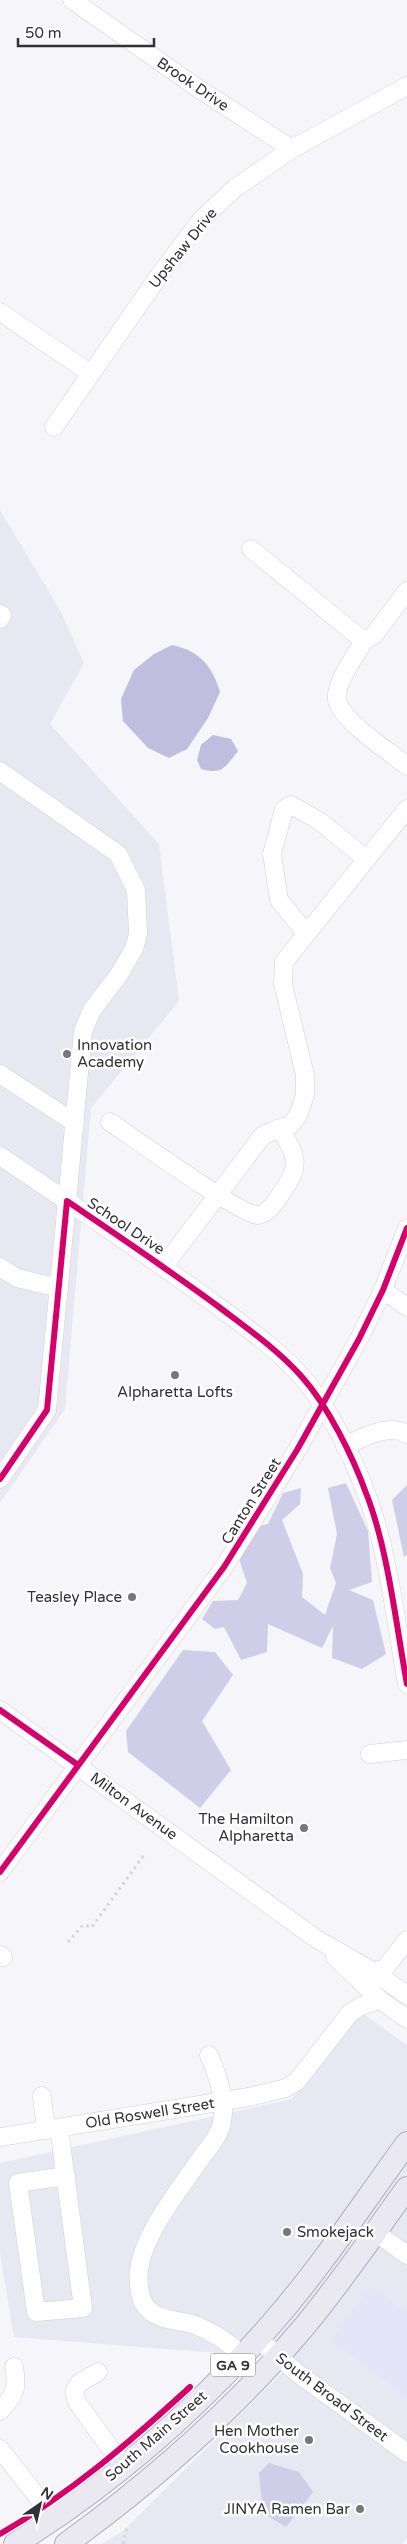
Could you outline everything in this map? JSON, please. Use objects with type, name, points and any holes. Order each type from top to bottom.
[{"type":"main road","name":"South Main Street","points":[[15,2544],[54,2518],[123,2466],[188,2411],[243,2356],[288,2305],[407,2143]]},
{"type":"main road","name":"South Main Street","points":[[66,2544],[116,2508],[168,2466],[245,2393],[316,2311],[407,2188]]},
{"type":"street","name":"Brook Drive","points":[[72,0],[199,89],[292,149]]},
{"type":"street","name":"Upshaw Drive","points":[[54,427],[90,372],[202,219],[235,188],[292,149],[407,86]]},
{"type":"street","points":[[0,312],[90,372]]},
{"type":"street","points":[[251,549],[364,641]]},
{"type":"street","points":[[407,591],[374,635],[364,641],[341,681],[337,699],[345,716],[407,766]]},
{"type":"street","points":[[0,614],[2,616],[0,619]]},
{"type":"street","points":[[0,771],[118,854],[136,890],[138,934],[134,949],[118,976],[92,1010],[83,1031],[67,1201],[0,1156]]},
{"type":"street","points":[[306,932],[279,900],[272,854],[284,809],[291,805],[320,822],[366,859]]},
{"type":"street","points":[[164,1266],[263,1135],[290,1125],[298,1116],[305,1095],[305,1075],[283,984],[282,970],[290,952],[407,809]]},
{"type":"street","points":[[0,1074],[75,1123]]},
{"type":"street","points":[[110,1122],[218,1195],[251,1214],[259,1215],[267,1212],[294,1172],[295,1157],[292,1147],[279,1128]]},
{"type":"street","name":"School Drive","points":[[1,1476],[47,1410],[67,1201],[164,1266],[280,1354],[309,1385],[345,1446],[370,1504],[382,1550],[406,1673]]},
{"type":"street","name":"Canton Street","points":[[0,1872],[224,1567],[256,1519],[321,1405],[383,1290],[407,1228]]},
{"type":"street","points":[[0,1267],[17,1278],[59,1288]]},
{"type":"street","points":[[383,1290],[407,1307]]},
{"type":"street","points":[[345,1446],[366,1435],[383,1431],[407,1434]]},
{"type":"street","name":"Milton Avenue","points":[[0,1710],[315,1938],[374,1972],[407,1995]]},
{"type":"street","points":[[370,1754],[407,1750]]},
{"type":"street","name":"Milton Avenue","points":[[315,1938],[380,2000],[407,2019]]},
{"type":"street","points":[[374,1972],[385,1968],[407,1940]]},
{"type":"street","name":"Old Roswell Street","points":[[0,2137],[273,2092],[297,2081],[350,2013],[361,2006],[380,2000]]},
{"type":"street","points":[[210,2055],[219,2078],[222,2122],[215,2138],[158,2222],[143,2252],[138,2276],[140,2298],[146,2307],[162,2318],[194,2325],[222,2337],[243,2356]]},
{"type":"street","points":[[42,2096],[66,2176],[83,2308],[36,2312],[18,2183],[66,2176]]},
{"type":"street","points":[[375,2232],[407,2255]]},
{"type":"street","name":"South Broad Street","points":[[258,2339],[300,2375],[407,2453]]},
{"type":"street","points":[[0,2411],[11,2400],[17,2385],[14,2367]]},
{"type":"street","points":[[98,2372],[79,2383],[74,2392],[77,2402],[123,2466]]},
{"type":"street","points":[[0,2449],[54,2518]]},
{"type":"path","points":[[68,1942],[83,1925],[92,1927],[144,1855]]},
{"type":"path","points":[[122,2544],[127,2527]]},
{"type":"shaded area","name":"Innovation Academy","points":[[0,510],[61,612],[84,663],[50,724],[159,844],[179,1001],[91,1108],[65,1409],[0,1503]]},
{"type":"shaded area","points":[[172,645],[190,651],[204,661],[209,667],[220,692],[208,718],[187,749],[169,758],[148,748],[123,721],[121,699],[134,670],[154,654]]},
{"type":"shaded area","points":[[213,735],[231,739],[238,751],[223,768],[208,771],[201,769],[197,760],[201,745]]},
{"type":"shaded area","points":[[346,1483],[368,1531],[372,1582],[349,1590],[373,1600],[386,1654],[362,1669],[332,1658],[333,1626],[322,1648],[268,1624],[267,1652],[241,1660],[224,1627],[215,1629],[202,1619],[213,1601],[238,1600],[247,1583],[238,1556],[258,1526],[268,1524],[283,1493],[301,1488],[300,1504],[282,1520],[303,1574],[302,1597],[325,1615],[336,1583],[330,1568],[337,1534],[328,1488]]},
{"type":"shaded area","points":[[407,1485],[407,1555],[404,1557],[392,1500]]},
{"type":"shaded area","points":[[183,1650],[215,1652],[233,1675],[202,1721],[231,1770],[200,1808],[128,1752],[126,1731]]},
{"type":"shaded area","points":[[358,2010],[407,2045],[407,2538],[402,2544],[102,2544],[123,2531],[296,2359],[14,2337],[0,2253],[0,2163],[292,2099]]},
{"type":"shaded area","points":[[371,2286],[407,2313],[407,2396],[331,2340]]},
{"type":"shaded area","points":[[269,2463],[299,2472],[313,2492],[286,2527],[263,2513],[259,2473]]},
{"type":"cycle path","points":[[0,1479],[47,1410],[67,1201],[252,1332],[283,1358],[312,1389],[347,1448],[374,1515],[391,1587],[407,1684]]},
{"type":"cycle path","points":[[0,1872],[224,1567],[297,1450],[359,1339],[383,1290],[407,1228]]},
{"type":"cycle path","points":[[0,1710],[78,1765]]},
{"type":"cycle path","points":[[0,2534],[51,2501],[99,2466],[190,2387]]},
{"type":"place","name":"Innovation Academy","points":[[67,1054]]},
{"type":"place","name":"Alpharetta Lofts","points":[[175,1375]]},
{"type":"place","name":"Teasley Place","points":[[132,1597]]},
{"type":"place","name":"The Hamilton Alpharetta","points":[[304,1828]]},
{"type":"place","name":"Smokejack","points":[[287,2232]]},
{"type":"place","name":"Hen Mother Cookhouse","points":[[309,2440]]},
{"type":"place","name":"JINYA Ramen Bar","points":[[360,2509]]}]
